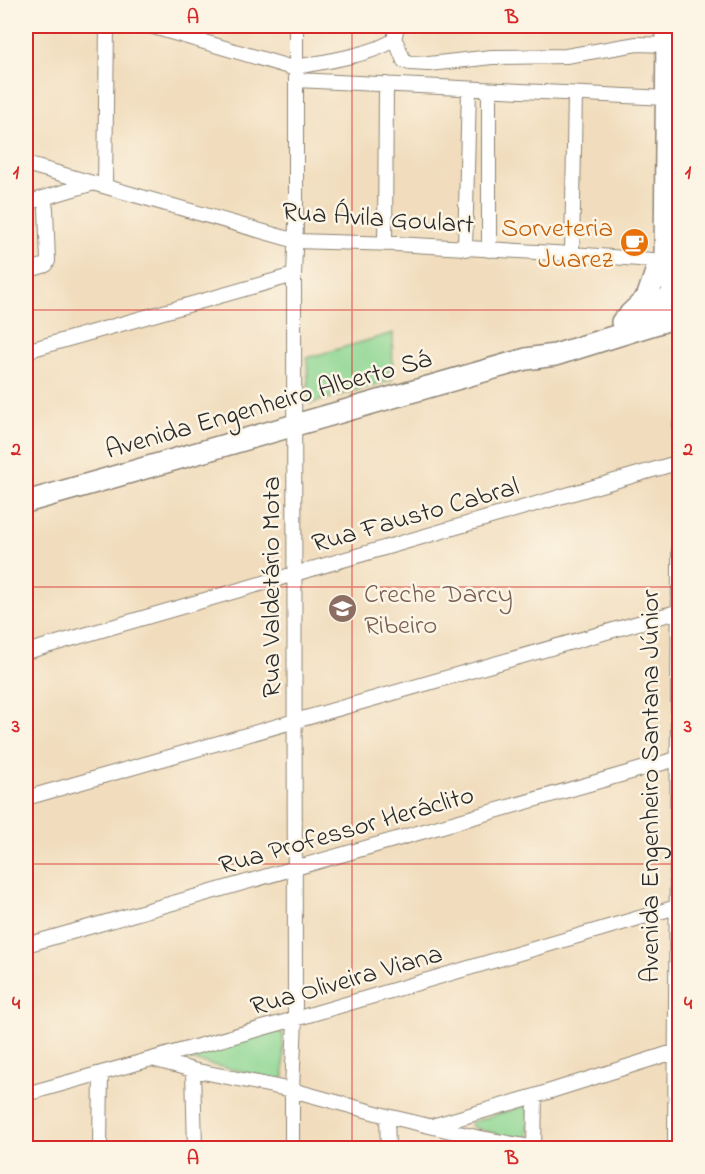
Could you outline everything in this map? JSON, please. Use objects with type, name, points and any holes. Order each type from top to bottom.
[{"type":"main road","points":[[667,35],[672,261],[678,309]]},
{"type":"main road","points":[[612,326],[635,311],[647,298],[656,272],[672,261]]},
{"type":"main road","name":"Avenida Engenheiro Alberto Sá","points":[[526,359],[553,345],[599,332],[658,305],[678,309]]},
{"type":"main road","name":"Avenida Engenheiro Alberto Sá","points":[[26,502],[526,359],[555,355],[678,309]]},
{"type":"street","points":[[26,203],[100,184],[106,26]]},
{"type":"street","points":[[150,26],[296,72],[386,84],[667,98]]},
{"type":"street","name":"Rua Valdetário Mota","points":[[292,1149],[295,1019],[296,26]]},
{"type":"street","points":[[296,72],[387,45],[394,40],[397,26]]},
{"type":"street","points":[[394,40],[404,61],[429,64],[492,57],[566,56],[637,44],[667,35]]},
{"type":"street","points":[[385,244],[386,84]]},
{"type":"street","points":[[465,249],[469,89]]},
{"type":"street","points":[[489,90],[489,250]]},
{"type":"street","points":[[572,254],[575,94]]},
{"type":"street","name":"Rua Ávila Goulart","points":[[26,164],[296,241],[672,261]]},
{"type":"street","points":[[26,271],[46,266],[48,261],[44,198]]},
{"type":"street","points":[[26,351],[294,275]]},
{"type":"street","name":"Avenida Engenheiro Santana Júnior","points":[[675,1149],[678,1051],[680,424]]},
{"type":"street","name":"Rua Fausto Cabral","points":[[26,652],[680,462]]},
{"type":"street","points":[[26,798],[679,611]]},
{"type":"street","name":"Rua Professor Heráclito","points":[[26,945],[678,759]]},
{"type":"street","name":"Rua Oliveira Viana","points":[[26,1094],[295,1019],[678,906]]},
{"type":"street","points":[[431,1126],[678,1051]]},
{"type":"street","points":[[152,1059],[193,1070],[292,1090],[431,1126],[480,1143],[535,1148],[535,1096]]},
{"type":"street","points":[[193,1070],[195,1149]]},
{"type":"street","points":[[100,1149],[101,1073]]},
{"type":"street","points":[[387,1116],[388,1149]]},
{"type":"green space","points":[[393,333],[392,380],[309,404],[307,358]]},
{"type":"green space","points":[[278,1031],[283,1034],[284,1077],[280,1080],[186,1059],[188,1055]]},
{"type":"green space","points":[[524,1106],[528,1107],[529,1140],[525,1142],[472,1127],[470,1123],[472,1122]]},
{"type":"place","name":"Sorveteria Juarez","points":[[634,243]]},
{"type":"place","name":"Creche Darcy Ribeiro","points":[[343,609]]}]
